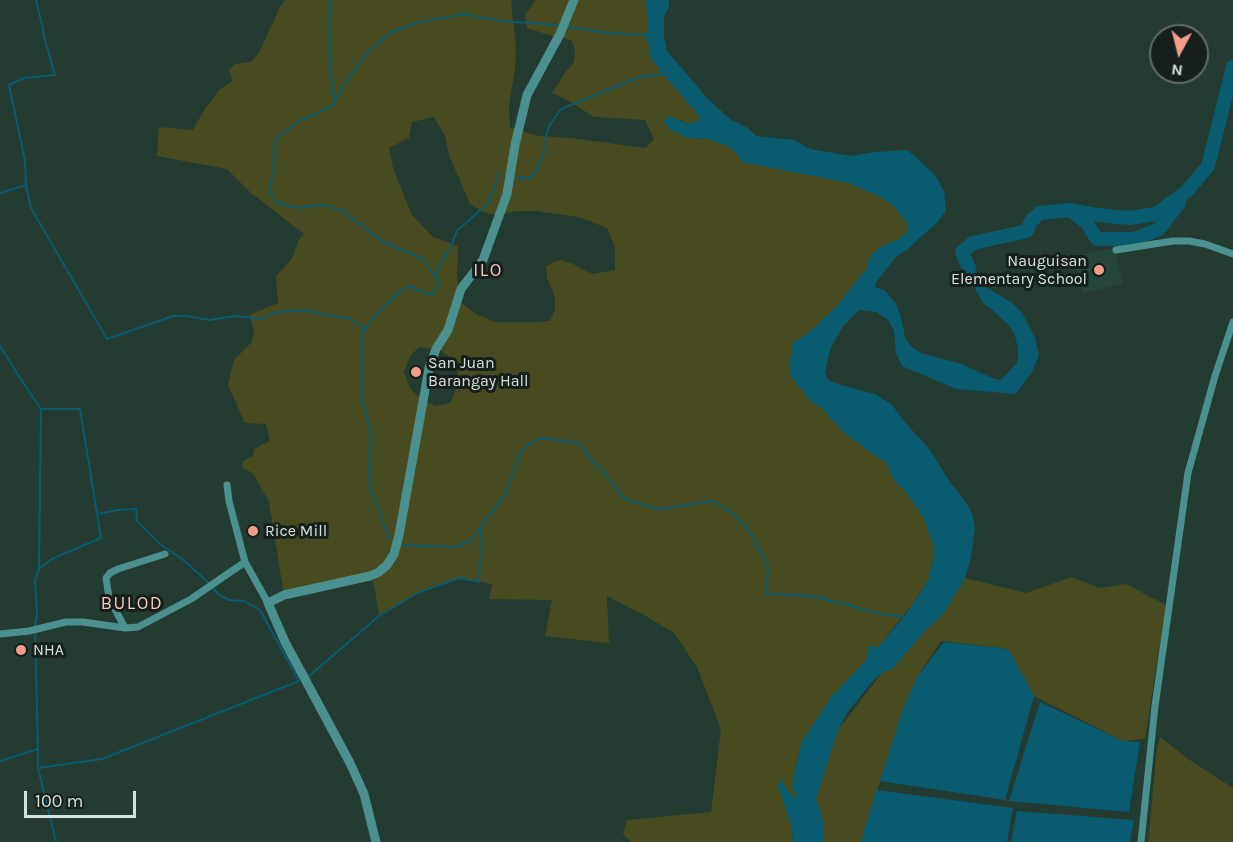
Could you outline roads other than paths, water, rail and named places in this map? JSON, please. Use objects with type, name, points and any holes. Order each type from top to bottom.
[{"type":"street","points":[[268,603],[284,595],[370,576],[387,565],[394,554],[429,368],[436,349],[448,330],[461,289],[483,260],[507,194],[520,119],[528,95],[560,34],[574,0]]},
{"type":"street","points":[[1116,250],[1173,241],[1205,244],[1233,254]]},
{"type":"street","points":[[1141,842],[1155,706],[1188,472],[1233,322]]},
{"type":"street","points":[[227,484],[229,501],[245,562],[350,763],[364,794],[376,842]]},
{"type":"street","points":[[125,628],[109,598],[106,578],[118,569],[165,554]]},
{"type":"street","points":[[0,634],[29,632],[66,622],[125,628],[138,627],[191,598],[245,562]]},
{"type":"water","points":[[646,0],[669,0],[664,16],[667,51],[707,98],[731,120],[748,128],[756,136],[794,140],[810,149],[851,156],[907,150],[934,174],[944,191],[946,211],[935,225],[896,257],[876,282],[875,287],[884,290],[895,302],[905,337],[914,349],[962,364],[1001,380],[1017,363],[1018,348],[1015,336],[1009,325],[984,304],[964,270],[961,261],[962,252],[969,256],[984,286],[1011,302],[1022,313],[1035,338],[1039,355],[1032,372],[1016,394],[956,389],[902,366],[896,353],[894,331],[888,320],[876,312],[859,310],[842,328],[830,350],[825,372],[828,380],[875,394],[892,405],[930,450],[966,502],[973,516],[975,529],[965,578],[944,613],[893,668],[881,674],[871,683],[847,713],[838,730],[816,799],[822,816],[824,842],[793,842],[792,829],[778,785],[779,778],[793,797],[797,795],[792,786],[801,743],[832,696],[867,659],[869,646],[878,647],[903,618],[921,592],[928,580],[934,547],[923,517],[906,492],[895,482],[886,462],[843,432],[822,408],[809,400],[791,377],[790,359],[793,341],[809,332],[836,307],[867,269],[869,259],[874,252],[899,239],[907,232],[907,223],[894,206],[849,183],[742,162],[728,146],[709,139],[688,138],[671,130],[663,122],[669,116],[686,123],[693,123],[700,117],[650,57],[650,47],[646,38],[648,22]]},
{"type":"water","points":[[944,642],[1008,649],[1034,696],[1005,800],[880,781],[902,712],[917,677]]},
{"type":"water","points":[[1040,702],[1123,741],[1140,742],[1129,812],[1009,801]]},
{"type":"water","points":[[876,790],[1013,808],[1007,842],[861,842]]},
{"type":"water","points":[[1017,811],[1134,820],[1130,842],[1011,842]]},
{"type":"waterway","points":[[0,193],[26,185],[25,160],[9,85],[24,78],[55,75],[36,0]]},
{"type":"waterway","points":[[330,0],[329,52],[334,105],[300,121],[276,139],[270,193],[277,203],[297,208],[328,206],[342,211],[385,243],[421,258],[439,281],[434,294],[428,294],[410,286],[400,291],[374,316],[364,330],[362,339],[362,398],[371,448],[369,461],[371,489],[389,539]]},
{"type":"waterway","points":[[335,102],[346,81],[366,54],[391,32],[420,22],[464,14],[501,21],[558,25]]},
{"type":"waterway","points":[[568,27],[607,33],[649,35]]},
{"type":"waterway","points":[[969,268],[962,252],[973,243],[1027,231],[1031,221],[1040,213],[1071,210],[1130,218],[1156,214],[1187,191],[1208,166],[1233,67]]},
{"type":"waterway","points":[[513,176],[529,179],[537,170],[544,152],[549,126],[561,109],[639,77],[664,74]]},
{"type":"waterway","points":[[436,277],[440,262],[450,249],[457,231],[488,203],[500,172]]},
{"type":"waterway","points":[[26,185],[31,208],[107,339],[173,316],[209,320],[236,316],[261,319],[271,313],[292,311],[308,311],[351,319],[364,330]]},
{"type":"waterway","points":[[1073,212],[1086,222],[1097,239],[1135,239],[1159,229],[1179,203]]},
{"type":"waterway","points":[[0,346],[41,409],[39,569],[35,580],[37,614],[35,627]]},
{"type":"waterway","points":[[40,568],[52,559],[101,538],[80,409],[41,409]]},
{"type":"waterway","points":[[401,545],[456,547],[470,540],[505,495],[521,451],[525,447],[541,438],[578,443],[626,500],[660,509],[713,501],[739,519],[752,535],[768,569],[766,594],[812,596],[881,614],[906,617]]},
{"type":"waterway","points":[[97,514],[136,509],[137,521],[161,545],[181,558],[209,583]]},
{"type":"waterway","points":[[308,677],[379,616],[417,593],[459,578],[479,582],[481,526]]},
{"type":"waterway","points":[[38,768],[102,759],[299,681],[260,610],[244,601],[229,600],[213,588]]},
{"type":"waterway","points":[[0,761],[38,749],[35,631]]},
{"type":"waterway","points":[[38,749],[38,768],[56,842]]},
{"type":"place","name":"Nauguisan Elementary School","points":[[1099,270]]},
{"type":"place","name":"San Juan Barangay Hall","points":[[416,372]]},
{"type":"place","name":"Rice Mill","points":[[253,531]]},
{"type":"place","name":"NHA","points":[[21,650]]},
{"type":"district","name":"ILO","points":[[488,271]]},
{"type":"district","name":"BULOD","points":[[132,604]]}]
